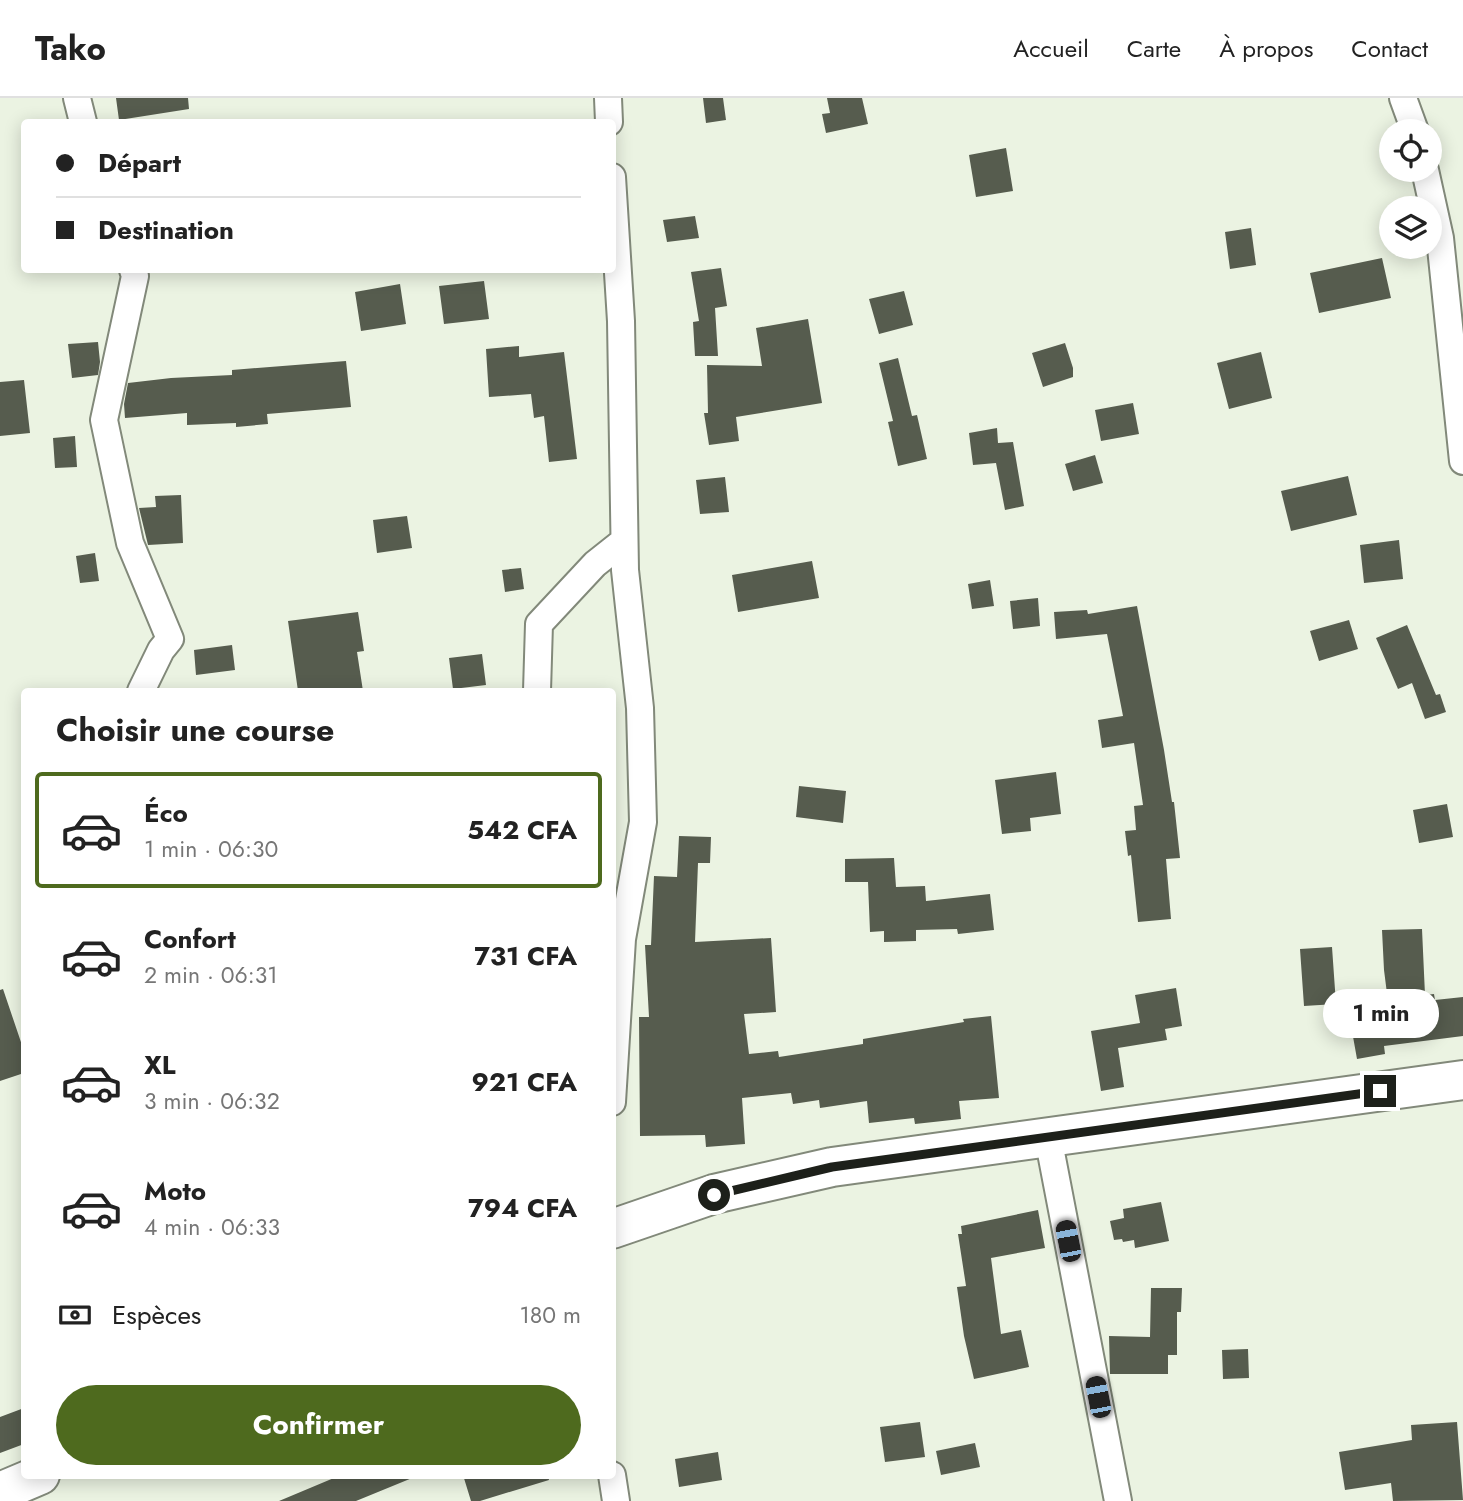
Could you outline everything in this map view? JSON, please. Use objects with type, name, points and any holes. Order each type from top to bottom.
[{"type":"street","points":[[77,98],[82,119]]},
{"type":"street","points":[[608,98],[609,119]]},
{"type":"street","points":[[1403,98],[1411,119]]},
{"type":"street","points":[[1428,182],[1440,238],[1463,461]]},
{"type":"street","points":[[616,241],[621,321],[625,570],[640,708],[643,822],[622,939],[616,1037]]},
{"type":"street","points":[[134,273],[104,420],[130,543],[170,639],[143,688]]},
{"type":"street","points":[[537,688],[539,624],[594,564],[624,541]]},
{"type":"street","points":[[616,1228],[714,1195],[832,1167],[1463,1080]]},
{"type":"street","points":[[1048,1137],[1118,1501]]},
{"type":"street","points":[[0,1493],[31,1479]]},
{"type":"street","points":[[613,1479],[616,1501]]},
{"type":"building","points":[[116,98],[188,98],[189,109],[119,119]]},
{"type":"building","points":[[703,98],[723,98],[726,120],[706,123]]},
{"type":"building","points":[[827,98],[862,98],[868,124],[826,133],[822,114],[830,113]]},
{"type":"building","points":[[1006,148],[1013,191],[976,197],[969,155]]},
{"type":"building","points":[[695,216],[699,238],[667,242],[663,220]]},
{"type":"building","points":[[1251,228],[1256,265],[1230,269],[1225,232]]},
{"type":"building","points":[[1382,259],[1391,298],[1319,313],[1310,273]]},
{"type":"building","points":[[721,268],[727,306],[715,308],[718,356],[695,356],[693,322],[699,321],[691,272]]},
{"type":"building","points":[[484,281],[489,319],[444,324],[439,286]]},
{"type":"building","points":[[400,284],[406,324],[361,331],[355,292]]},
{"type":"building","points":[[904,291],[913,325],[879,334],[869,299]]},
{"type":"building","points":[[808,319],[822,403],[736,417],[739,441],[709,445],[704,413],[708,413],[707,365],[762,366],[756,328]]},
{"type":"building","points":[[98,342],[98,375],[72,378],[68,344]]},
{"type":"building","points":[[1065,343],[1073,377],[1043,387],[1032,353]]},
{"type":"building","points":[[519,346],[519,357],[564,352],[577,459],[549,462],[544,416],[534,418],[531,394],[489,397],[486,349]]},
{"type":"building","points":[[1261,352],[1272,398],[1229,409],[1217,363]]},
{"type":"building","points":[[898,358],[912,416],[917,415],[927,459],[898,466],[888,422],[893,421],[879,363]]},
{"type":"building","points":[[346,361],[351,407],[267,414],[268,424],[236,427],[236,423],[187,425],[187,413],[125,418],[124,404],[128,383],[232,375],[232,370]]},
{"type":"building","points":[[24,380],[30,433],[0,436],[0,382]]},
{"type":"building","points":[[1133,403],[1139,434],[1101,441],[1095,410]]},
{"type":"building","points":[[997,428],[998,443],[1013,442],[1024,506],[1005,510],[996,463],[973,465],[969,433]]},
{"type":"building","points":[[75,436],[77,467],[55,468],[53,438]]},
{"type":"building","points":[[1095,455],[1103,483],[1073,491],[1065,464]]},
{"type":"building","points":[[1348,476],[1357,515],[1291,531],[1281,491]]},
{"type":"building","points":[[725,477],[729,512],[700,514],[696,480]]},
{"type":"building","points":[[181,495],[183,543],[148,545],[139,508],[156,507],[155,496]]},
{"type":"building","points":[[407,516],[412,548],[377,553],[373,520]]},
{"type":"building","points":[[1399,540],[1403,579],[1364,583],[1360,545]]},
{"type":"building","points":[[95,553],[99,581],[80,583],[76,556]]},
{"type":"building","points":[[812,561],[819,598],[738,612],[732,575]]},
{"type":"building","points":[[521,568],[524,589],[505,592],[502,570]]},
{"type":"building","points":[[990,580],[994,606],[972,609],[968,584]]},
{"type":"building","points":[[1038,598],[1040,626],[1013,629],[1010,601]]},
{"type":"building","points":[[1137,606],[1174,802],[1180,858],[1166,859],[1171,919],[1138,922],[1131,855],[1128,856],[1125,831],[1136,830],[1134,806],[1143,805],[1134,743],[1102,748],[1098,720],[1123,716],[1107,634],[1056,639],[1054,612],[1087,610],[1088,614]]},
{"type":"building","points":[[358,612],[364,651],[357,652],[363,688],[298,688],[288,621]]},
{"type":"building","points":[[1349,620],[1358,649],[1319,661],[1310,631]]},
{"type":"building","points":[[1407,625],[1436,695],[1440,694],[1446,712],[1425,719],[1412,683],[1398,689],[1376,638]]},
{"type":"building","points":[[232,645],[235,670],[196,675],[194,650]]},
{"type":"building","points":[[482,654],[486,685],[453,688],[449,658]]},
{"type":"building","points":[[1056,772],[1061,814],[1030,818],[1031,831],[1002,834],[995,780]]},
{"type":"building","points":[[799,786],[846,791],[843,823],[796,817]]},
{"type":"building","points":[[1447,804],[1453,837],[1419,843],[1413,810]]},
{"type":"building","points":[[679,836],[711,837],[710,863],[698,863],[695,942],[771,938],[776,1012],[744,1014],[749,1054],[778,1051],[779,1057],[863,1044],[863,1039],[991,1016],[999,1098],[959,1101],[961,1119],[915,1124],[914,1118],[869,1123],[867,1101],[820,1108],[819,1100],[793,1104],[791,1093],[742,1098],[745,1144],[706,1147],[705,1135],[640,1136],[639,1017],[649,1017],[645,945],[651,945],[654,876],[677,877]]},
{"type":"building","points":[[894,858],[896,887],[925,886],[926,901],[990,894],[994,930],[958,934],[957,929],[916,930],[916,941],[884,942],[884,931],[870,932],[868,882],[845,882],[845,859]]},
{"type":"building","points":[[1422,929],[1425,995],[1434,994],[1435,1000],[1463,997],[1463,1036],[1384,1046],[1385,1054],[1357,1059],[1352,1031],[1391,1025],[1382,930]]},
{"type":"building","points":[[1332,947],[1336,1004],[1304,1006],[1300,949]]},
{"type":"building","points":[[1176,988],[1182,1026],[1165,1029],[1167,1040],[1118,1048],[1124,1087],[1101,1091],[1091,1031],[1140,1023],[1135,995]]},
{"type":"building","points":[[3,989],[21,1042],[21,1074],[0,1081],[0,990]]},
{"type":"building","points":[[1161,1202],[1169,1241],[1135,1248],[1134,1240],[1114,1240],[1110,1221],[1124,1218],[1123,1209]]},
{"type":"building","points":[[1038,1210],[1045,1248],[991,1258],[1001,1334],[1021,1330],[1029,1367],[974,1379],[957,1287],[966,1286],[958,1234],[962,1234],[961,1226]]},
{"type":"building","points":[[1151,1288],[1182,1288],[1181,1312],[1177,1312],[1177,1355],[1168,1355],[1168,1374],[1110,1374],[1109,1336],[1150,1337]]},
{"type":"building","points":[[1248,1349],[1249,1378],[1223,1379],[1222,1350]]},
{"type":"building","points":[[21,1409],[21,1445],[0,1453],[0,1417]]},
{"type":"building","points":[[920,1422],[925,1457],[885,1462],[880,1427]]},
{"type":"building","points":[[1457,1422],[1463,1500],[1393,1501],[1391,1483],[1345,1490],[1339,1452],[1412,1440],[1411,1425]]},
{"type":"building","points":[[975,1443],[980,1467],[941,1475],[936,1451]]},
{"type":"building","points":[[718,1452],[722,1480],[679,1487],[675,1459]]},
{"type":"building","points":[[331,1479],[410,1479],[356,1501],[279,1501]]},
{"type":"building","points":[[464,1479],[549,1479],[480,1501],[471,1501]]},
{"type":"route","points":[[714,1195],[832,1167],[1380,1091]]}]
